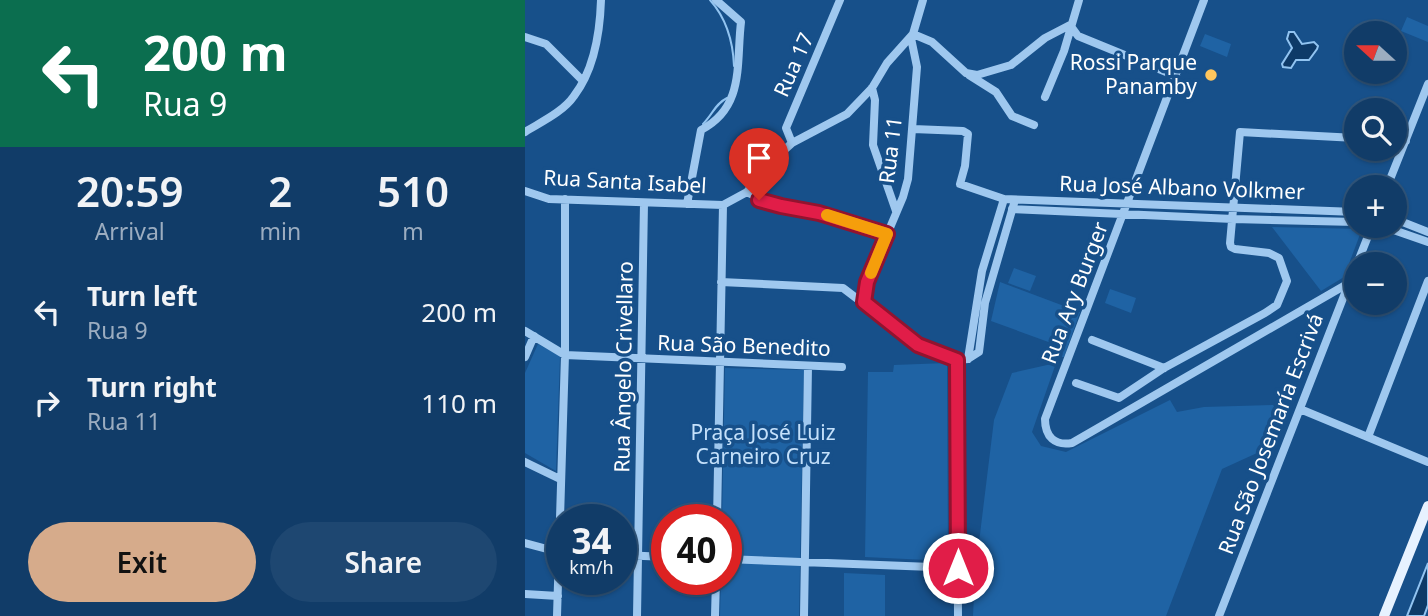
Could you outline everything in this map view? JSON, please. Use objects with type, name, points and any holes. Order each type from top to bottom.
[{"type":"main road","points":[[1384,616],[1428,506]]},
{"type":"street","points":[[525,132],[575,96],[595,47],[601,0]]},
{"type":"street","points":[[687,204],[701,130],[716,122],[738,82],[737,55],[741,22],[716,0]]},
{"type":"street","name":"Rua 17","points":[[792,143],[786,128],[839,0]]},
{"type":"street","points":[[717,504],[723,205],[747,192],[769,164],[792,143],[847,114],[872,88],[887,63],[912,36],[923,0]]},
{"type":"street","name":"Rua Ary Burger","points":[[1204,0],[1045,419],[1045,430],[1052,440],[1062,444],[1072,443],[1344,286]]},
{"type":"street","points":[[1045,97],[1064,51],[1078,1]]},
{"type":"street","points":[[966,74],[977,75],[1011,65],[1045,38],[1070,25]]},
{"type":"street","points":[[1070,25],[1078,36],[1176,76]]},
{"type":"street","points":[[912,36],[932,42],[966,74],[996,92],[1012,116],[1034,125]]},
{"type":"street","name":"Rua 11","points":[[864,302],[867,282],[908,179],[917,67],[912,36]]},
{"type":"street","points":[[525,37],[546,44],[582,80]]},
{"type":"street","points":[[1407,138],[1428,84]]},
{"type":"street","points":[[872,88],[875,100],[873,145],[896,211]]},
{"type":"street","points":[[721,282],[843,288],[918,345],[957,360],[968,359],[979,352],[985,303],[1014,204],[960,184],[965,168],[968,134],[963,131],[913,129]]},
{"type":"street","points":[[1076,383],[1119,398],[1164,368],[1277,304],[1287,281],[1279,258],[1269,253],[1231,247],[1240,132],[1344,137]]},
{"type":"street","name":"Rua Santa Isabel","points":[[525,191],[537,197],[565,199],[723,205]]},
{"type":"street","points":[[747,192],[759,200],[819,213],[887,234]]},
{"type":"street","points":[[560,504],[565,355],[565,199]]},
{"type":"street","points":[[968,359],[982,271],[1004,199]]},
{"type":"street","name":"Rua Ângelo Crivellaro","points":[[637,616],[644,203]]},
{"type":"street","name":"Rua José Albano Volkmer","points":[[1014,204],[1128,203],[1344,211]]},
{"type":"street","name":"Rua José Albano Volkmer","points":[[1014,204],[1233,219],[1344,222]]},
{"type":"street","points":[[1291,209],[1291,220]]},
{"type":"street","points":[[1407,224],[1428,232]]},
{"type":"street","points":[[1407,235],[1428,242]]},
{"type":"street","points":[[1368,437],[1428,281]]},
{"type":"street","name":"Rua São Josemaría Escrivá","points":[[1219,616],[1344,296]]},
{"type":"street","name":"Rua São Benedito","points":[[525,331],[565,355],[842,367]]},
{"type":"street","points":[[525,357],[534,336]]},
{"type":"street","points":[[1093,340],[1164,368]]},
{"type":"street","points":[[957,360],[958,616]]},
{"type":"street","points":[[804,616],[808,366]]},
{"type":"street","points":[[1300,409],[1428,462]]},
{"type":"street","points":[[525,462],[560,480]]},
{"type":"street","points":[[525,543],[546,549]]},
{"type":"street","points":[[639,556],[651,556]]},
{"type":"street","points":[[742,560],[958,568]]},
{"type":"street","points":[[525,594],[558,596],[557,616]]},
{"type":"street","points":[[715,616],[716,595]]},
{"type":"green space","points":[[1407,17],[1428,26],[1428,42],[1407,33]]},
{"type":"green space","points":[[1205,34],[1231,44],[1227,57],[1200,46]]},
{"type":"green space","points":[[1272,227],[1344,229],[1344,238],[1359,238],[1353,252],[1344,252],[1344,277],[1321,291]]},
{"type":"green space","points":[[1014,268],[1036,276],[1030,291],[1008,283]]},
{"type":"green space","points":[[1000,282],[1080,312],[1064,357],[1050,357],[1054,344],[991,321]]},
{"type":"green space","points":[[1110,289],[1136,298],[1131,313],[1105,303]]},
{"type":"green space","points":[[538,344],[560,356],[556,471],[525,453],[525,373]]},
{"type":"green space","points":[[947,363],[948,561],[865,557],[868,372],[893,372],[894,365]]},
{"type":"green space","points":[[1056,363],[1032,432],[1041,446],[1066,452],[1170,400],[1177,412],[1204,407],[1273,405],[1280,414],[1268,448],[1222,469],[1166,616],[973,616],[975,575],[994,420],[1012,373]]},
{"type":"green space","name":"Praça José Luiz Carneiro Cruz","points":[[725,368],[804,370],[799,616],[720,616],[721,595],[742,595],[742,504],[722,504]]},
{"type":"green space","points":[[844,573],[885,575],[885,616],[844,616]]},
{"type":"shaded area","points":[[1289,32],[1294,32],[1302,44],[1314,42],[1318,46],[1309,60],[1296,60],[1291,68],[1283,67],[1282,64],[1292,48],[1287,39]]},
{"type":"shaded area","points":[[1428,563],[1428,605],[1424,616],[1407,616]]},
{"type":"waterway","points":[[710,0],[728,31],[734,66]]},
{"type":"waterway","points":[[703,124],[727,98]]},
{"type":"slow traffic","points":[[827,215],[887,234],[871,273]]},
{"type":"place","name":"Rossi Parque Panamby","points":[[1211,75]]},
{"type":"route","points":[[759,200],[819,213],[887,234],[867,282],[864,302],[918,345],[957,360],[958,568]]}]
